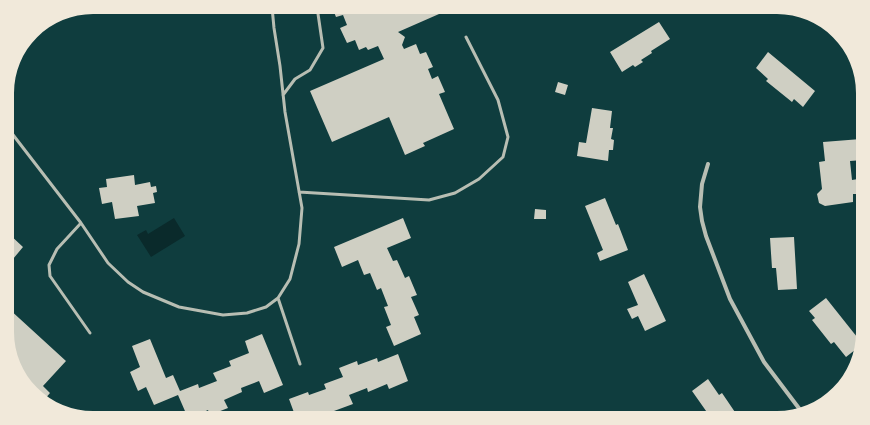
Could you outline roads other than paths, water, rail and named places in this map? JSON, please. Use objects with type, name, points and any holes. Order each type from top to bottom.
[{"type":"street","points":[[708,164],[702,184],[700,207],[706,236],[730,299],[764,362],[799,408]]},
{"type":"lane","points":[[14,136],[82,223],[108,263],[128,282],[143,292],[179,307],[223,315],[247,313],[266,307],[278,298],[290,279],[299,244],[302,208],[285,112],[273,14]]},
{"type":"lane","points":[[283,95],[295,79],[310,70],[323,48],[318,14]]},
{"type":"lane","points":[[299,192],[428,200],[455,193],[479,179],[504,157],[508,137],[498,100],[466,37]]},
{"type":"lane","points":[[82,223],[57,249],[49,265],[50,276],[90,333]]},
{"type":"lane","points":[[278,298],[300,364]]},
{"type":"water","points":[[174,218],[185,236],[151,257],[137,235],[146,230],[148,234]]}]
